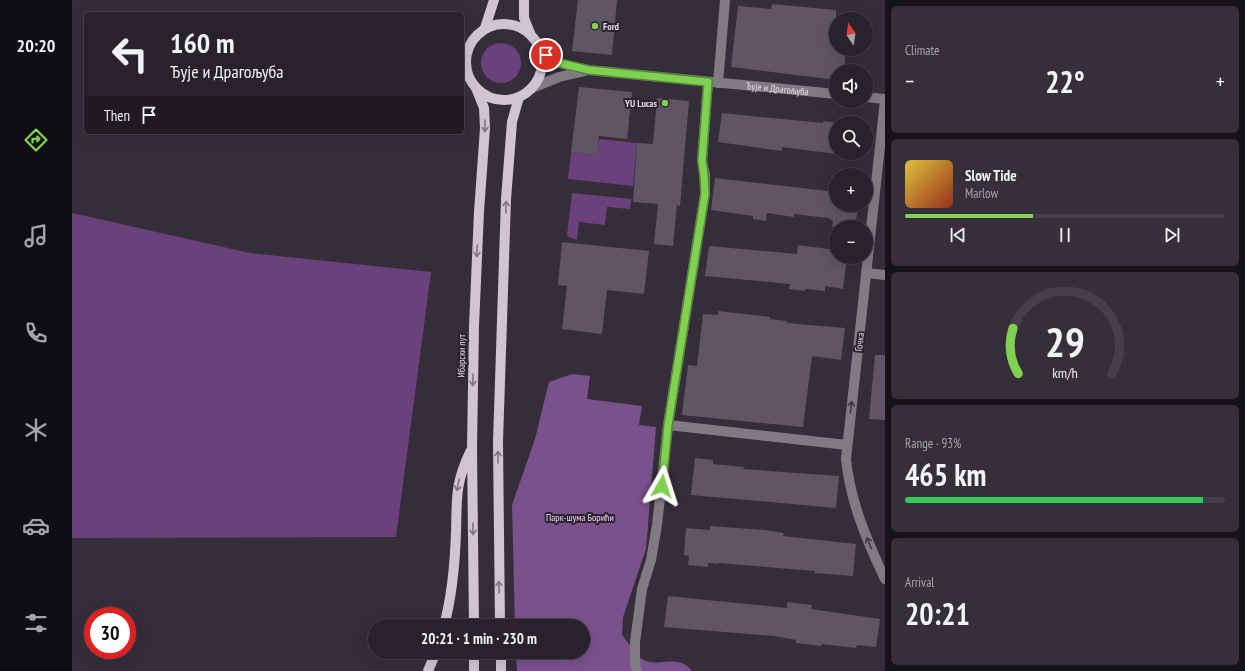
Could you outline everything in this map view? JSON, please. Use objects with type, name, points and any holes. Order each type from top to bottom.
[{"type":"main road","points":[[485,28],[494,0]]},
{"type":"main road","points":[[524,0],[524,18],[530,33]]},
{"type":"main road","points":[[500,23],[520,26],[530,33],[538,43],[543,62],[538,81],[532,88],[519,97],[510,100],[496,99],[484,94],[476,88],[470,80],[466,61],[471,42],[485,28],[500,23]]},
{"type":"main road","name":"Ибарски пут","points":[[474,619],[472,448],[474,326],[479,212],[485,128],[484,108],[476,88]]},
{"type":"main road","points":[[500,619],[498,442],[506,199],[512,122],[519,97]]},
{"type":"main road","points":[[445,619],[454,567],[456,497],[461,472],[472,448]]},
{"type":"main road","points":[[428,671],[433,659]]},
{"type":"main road","points":[[474,659],[474,671]]},
{"type":"main road","points":[[500,659],[501,671]]},
{"type":"street","points":[[636,671],[637,628],[642,589],[651,560],[657,525],[668,425],[705,194],[702,161],[725,0]]},
{"type":"street","name":"Ђује и Драгољуба","points":[[538,43],[546,55],[555,62],[589,70],[829,93]]},
{"type":"street","name":"Ђује и Драгољуба","points":[[532,88],[559,77],[589,70]]},
{"type":"street","points":[[873,98],[885,100]]},
{"type":"street","name":"Гочка","points":[[885,100],[847,446],[847,466],[856,508],[885,579]]},
{"type":"street","points":[[866,273],[885,275]]},
{"type":"street","points":[[668,425],[847,446]]},
{"type":"shaded area","points":[[505,43],[512,46],[518,52],[521,63],[520,71],[512,80],[505,83],[497,83],[490,80],[482,71],[481,59],[484,52],[493,44]]},
{"type":"shaded area","points":[[599,139],[637,143],[633,186],[568,179],[571,152],[597,155]]},
{"type":"shaded area","points":[[572,193],[631,199],[630,209],[607,207],[605,225],[579,222],[577,240],[567,236]]},
{"type":"shaded area","points":[[72,213],[250,253],[431,272],[396,537],[72,538]]},
{"type":"green space","name":"Парк-шума Борићи","points":[[572,374],[590,376],[587,399],[642,406],[639,425],[656,427],[646,549],[623,617],[622,635],[642,659],[648,662],[674,661],[686,665],[692,671],[517,671],[516,659],[590,659],[590,619],[515,619],[512,505],[535,439],[549,382]]},
{"type":"building","name":"Ford","points":[[578,0],[617,0],[612,55],[572,51]]},
{"type":"building","points":[[772,4],[836,10],[836,12],[829,12],[829,56],[845,56],[845,64],[829,64],[829,79],[731,67],[738,6],[771,9]]},
{"type":"building","points":[[579,87],[632,92],[627,139],[599,136],[597,155],[571,152]]},
{"type":"building","points":[[657,98],[689,101],[680,206],[677,205],[673,246],[654,244],[658,204],[633,202],[637,143],[653,144]]},
{"type":"building","points":[[722,113],[823,123],[823,121],[829,122],[829,153],[782,147],[782,151],[718,142]]},
{"type":"building","points":[[715,178],[829,191],[829,212],[857,212],[856,220],[831,220],[828,218],[794,214],[794,217],[767,213],[766,221],[753,219],[753,216],[711,210]]},
{"type":"building","points":[[562,242],[649,251],[644,294],[607,290],[602,334],[562,329],[567,286],[558,285]]},
{"type":"building","points":[[798,245],[829,249],[829,264],[846,264],[843,289],[825,286],[825,291],[805,289],[805,291],[789,289],[790,284],[705,276],[709,246],[797,254]]},
{"type":"building","points":[[718,311],[770,317],[770,319],[787,321],[787,323],[845,328],[841,360],[812,356],[803,427],[682,415],[688,365],[697,366],[703,314],[718,315]]},
{"type":"building","points":[[875,355],[885,355],[885,420],[869,419]]},
{"type":"building","points":[[695,458],[713,460],[713,464],[744,467],[743,469],[839,476],[836,508],[691,495]]},
{"type":"building","points":[[710,526],[765,530],[784,533],[783,536],[856,544],[853,576],[814,573],[815,571],[718,563],[708,563],[708,567],[688,565],[689,556],[684,555],[686,528],[710,530]]},
{"type":"building","points":[[668,596],[787,608],[787,602],[812,605],[811,609],[880,619],[876,647],[857,645],[856,648],[821,644],[821,646],[796,643],[796,640],[774,636],[664,627]]},
{"type":"place","name":"Ford","points":[[595,26]]},
{"type":"place","name":"YU Lucas","points":[[665,103]]},
{"type":"route","points":[[546,55],[555,62],[589,70],[708,82],[702,161],[705,194],[668,425],[662,486]]}]
